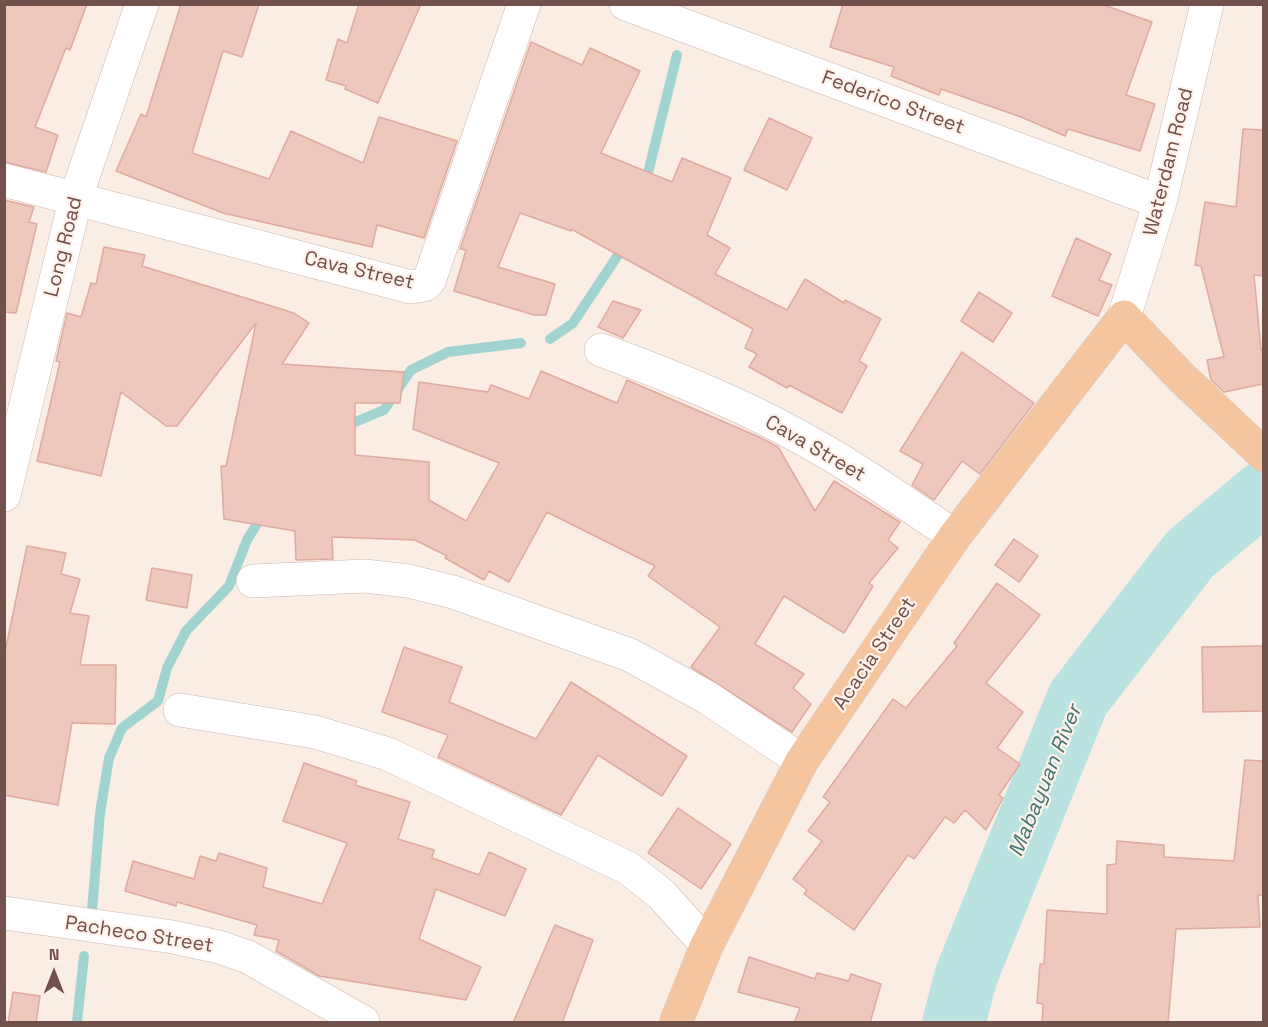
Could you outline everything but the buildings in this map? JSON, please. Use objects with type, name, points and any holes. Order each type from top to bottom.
[{"type":"main road","points":[[1124,317],[1181,377],[1263,455]]},
{"type":"main road","name":"Acacia Street","points":[[676,1023],[707,945],[802,761],[955,536],[1124,317]]},
{"type":"street","name":"Long Road","points":[[4,495],[76,198],[142,4]]},
{"type":"street","name":"Cava Street","points":[[4,180],[411,287],[424,285],[429,280],[525,4]]},
{"type":"street","name":"Federico Street","points":[[626,4],[1160,202]]},
{"type":"street","name":"Waterdam Road","points":[[1124,317],[1160,202],[1207,4]]},
{"type":"street","name":"Cava Street","points":[[601,350],[687,382],[757,414],[822,449],[955,536]]},
{"type":"street","points":[[253,581],[365,576],[408,581],[453,592],[630,655],[708,698],[802,761]]},
{"type":"street","points":[[180,710],[315,732],[388,754],[628,868],[661,894],[707,945]]},
{"type":"street","name":"Pacheco Street","points":[[4,913],[173,937],[219,947],[248,957],[363,1023]]},
{"type":"waterway","points":[[645,185],[677,55]]},
{"type":"waterway","points":[[550,339],[573,323],[626,243]]},
{"type":"waterway","points":[[345,429],[348,425],[384,410],[411,370],[448,352],[521,343]]},
{"type":"waterway","name":"Mabayuan River","points":[[954,1022],[966,976],[1078,699],[1190,554],[1264,492]]},
{"type":"waterway","points":[[91,923],[100,813],[109,758],[122,728],[158,701],[167,668],[186,631],[229,586],[247,540],[263,514]]},
{"type":"waterway","points":[[77,1022],[84,956]]}]
